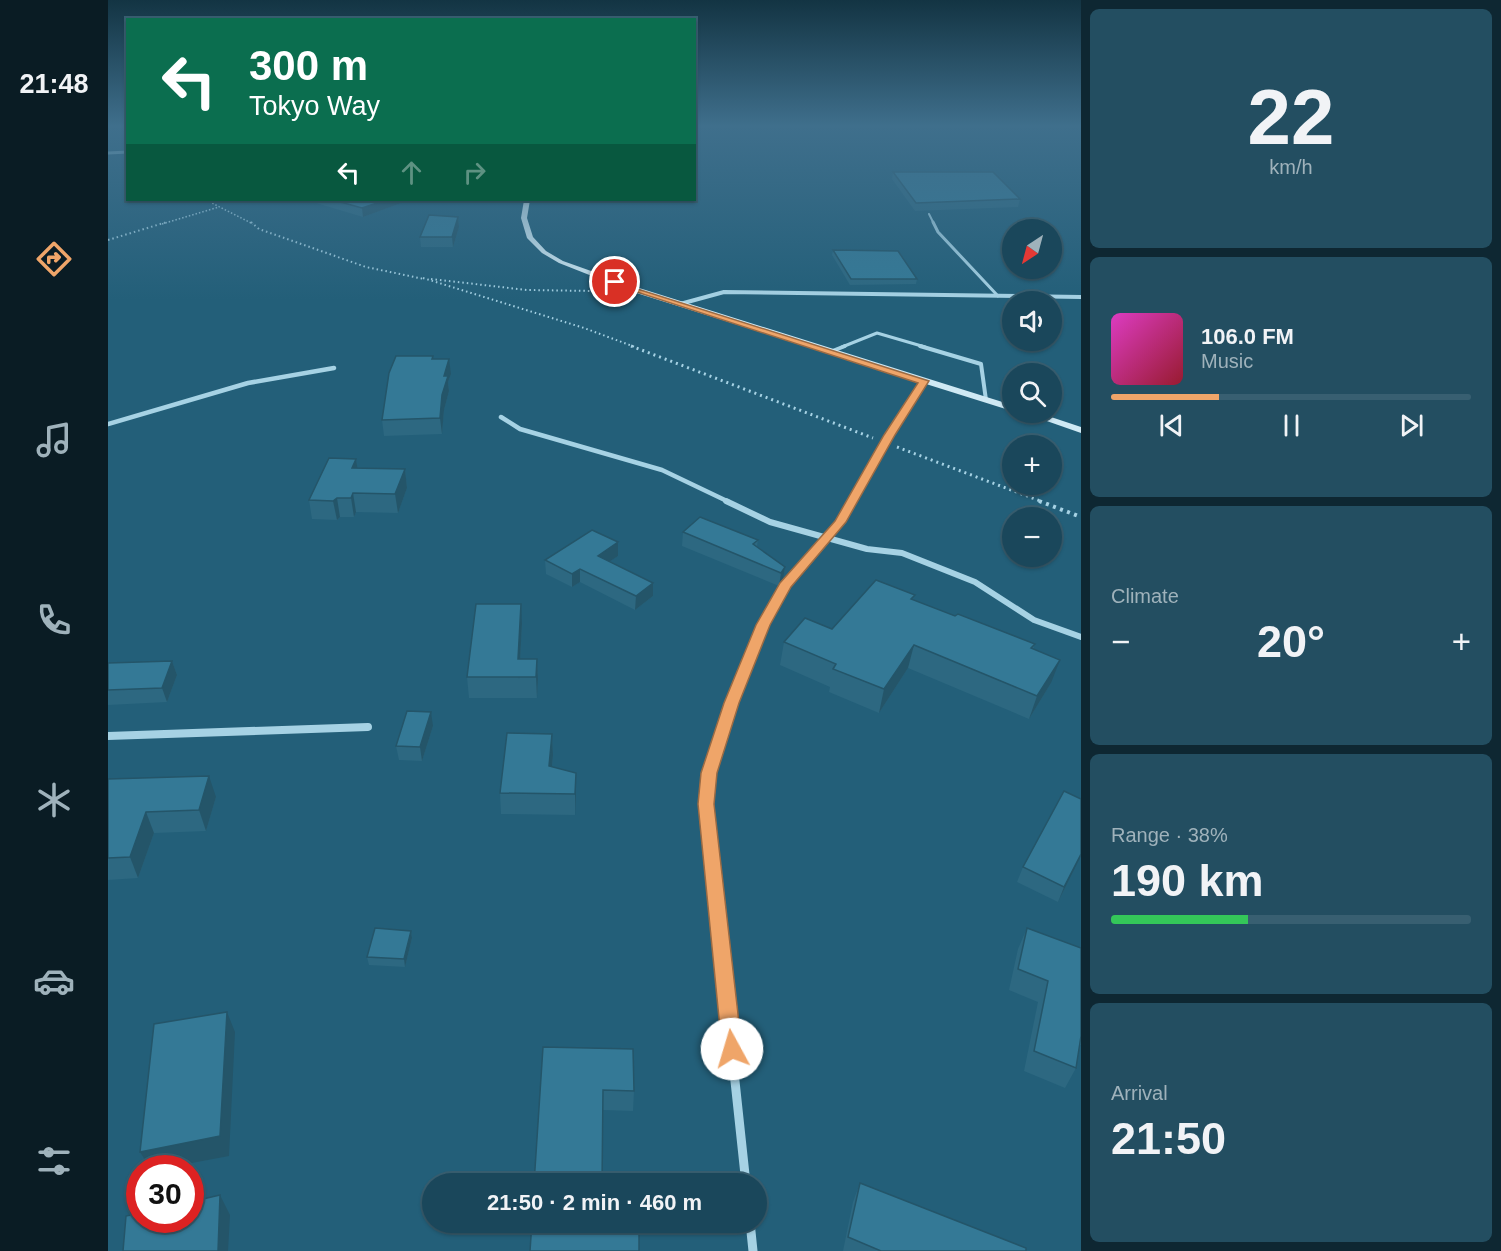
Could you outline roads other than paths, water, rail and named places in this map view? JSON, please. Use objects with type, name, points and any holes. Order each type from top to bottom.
[{"type":"street","points":[[527,201],[524,218],[530,237],[544,252],[561,262],[680,304],[1002,405]]},
{"type":"street","points":[[680,304],[724,292],[1081,297]]},
{"type":"street","points":[[108,424],[253,381],[334,368]]},
{"type":"street","points":[[745,1173],[706,804],[709,773],[732,703],[763,625],[785,586],[840,522],[885,442],[924,381]]},
{"type":"street","points":[[501,417],[520,429],[662,470],[770,522],[867,549],[902,553],[975,582],[1034,620],[1081,637]]},
{"type":"street","points":[[1059,423],[1081,430]]},
{"type":"street","points":[[108,736],[368,727]]},
{"type":"street","points":[[751,1233],[753,1251]]},
{"type":"lane","points":[[929,214],[938,232],[998,296]]},
{"type":"lane","points":[[830,352],[877,333],[981,364],[986,400]]}]
